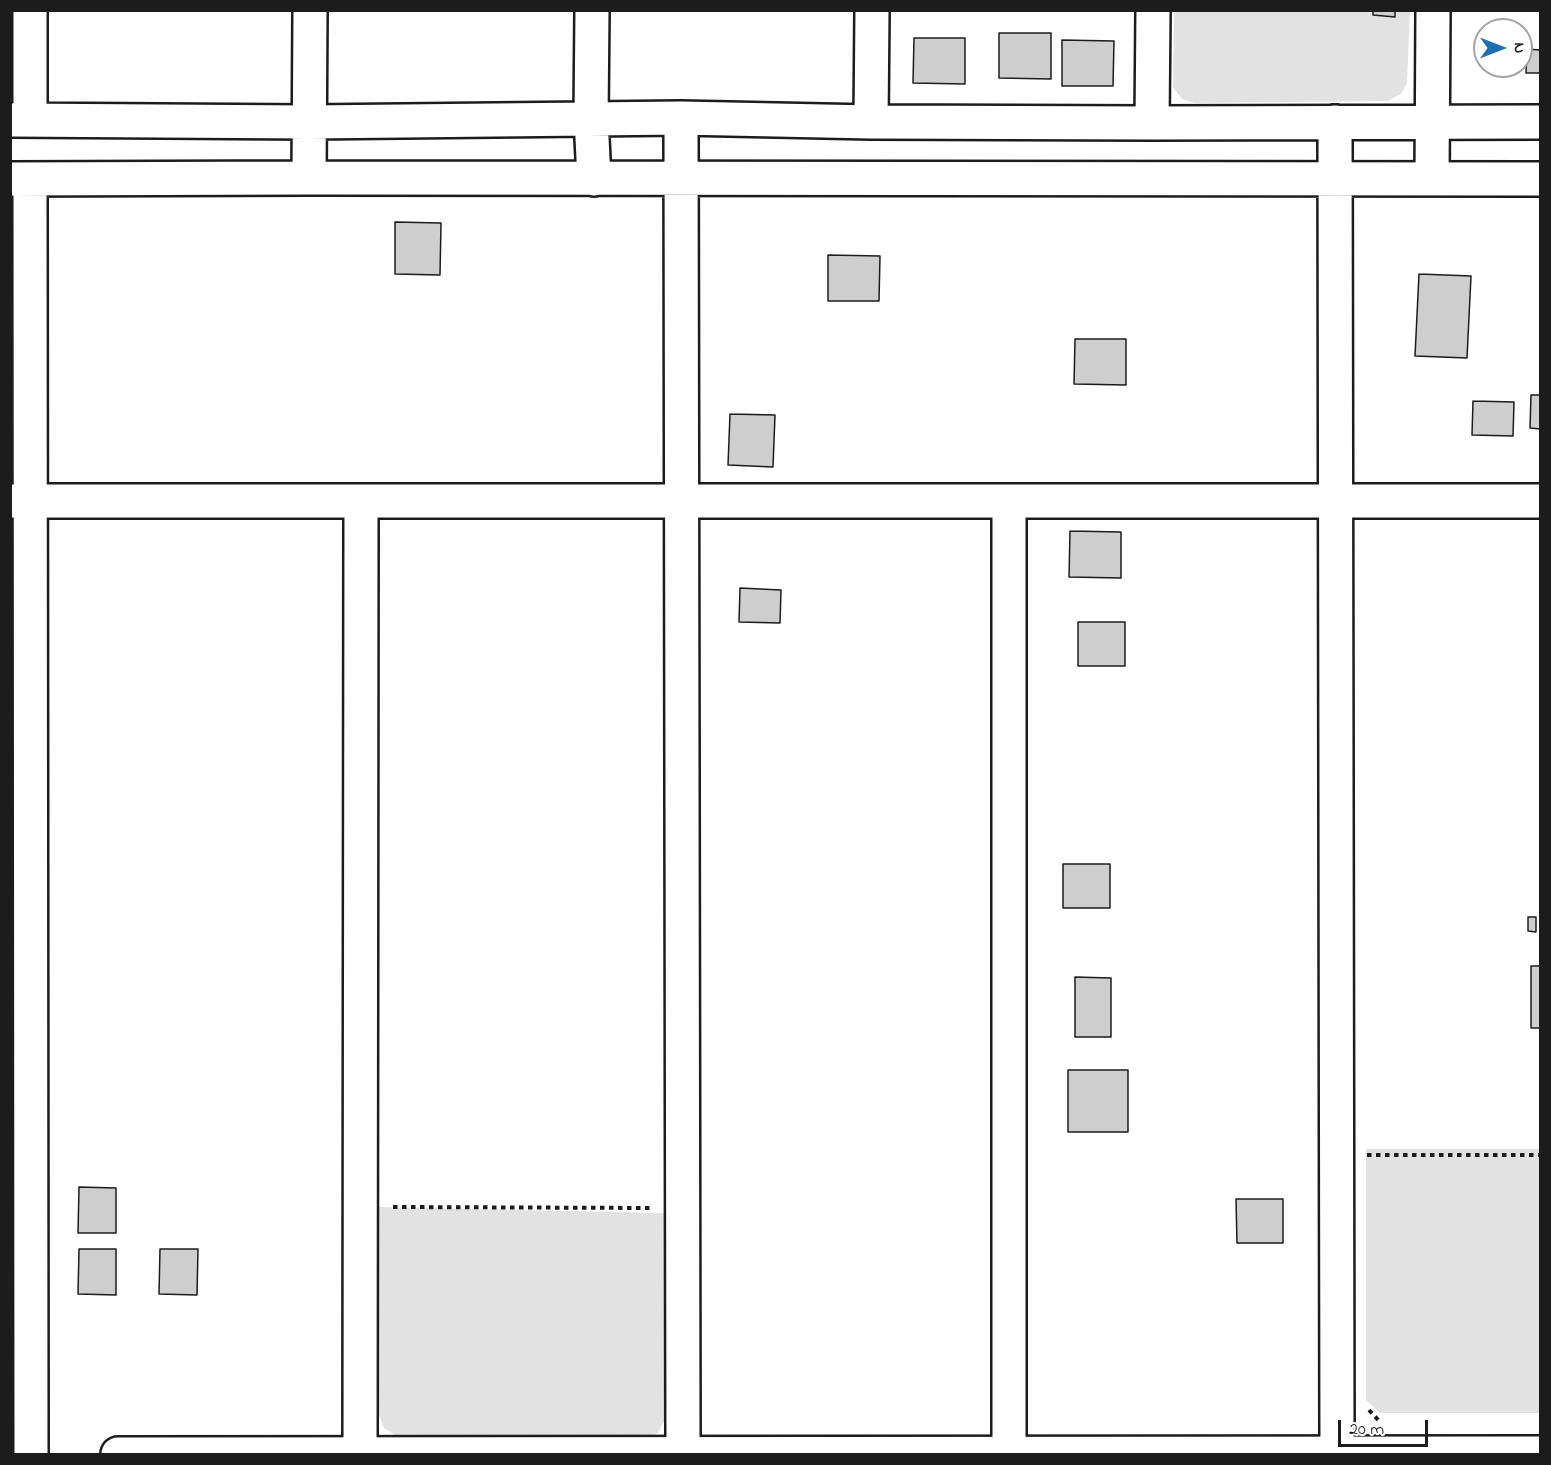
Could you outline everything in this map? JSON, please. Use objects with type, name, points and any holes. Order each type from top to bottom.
[{"type":"street","points":[[30,10],[20,119],[310,122],[591,118],[872,122],[1540,122]]},
{"type":"street","points":[[309,178],[310,10]]},
{"type":"street","points":[[592,10],[591,118],[594,179]]},
{"type":"street","points":[[872,10],[872,122]]},
{"type":"street","points":[[1152,123],[1153,10]]},
{"type":"street","points":[[1432,179],[1434,10]]},
{"type":"street","points":[[681,118],[683,1454]]},
{"type":"street","points":[[1335,122],[1337,1454]]},
{"type":"street","points":[[32,1455],[21,501],[20,179],[1540,180]]},
{"type":"street","points":[[21,501],[1540,501]]},
{"type":"street","points":[[360,1454],[361,501]]},
{"type":"street","points":[[1009,501],[1010,1454]]},
{"type":"street","points":[[118,1455],[1540,1454]]},
{"type":"path","points":[[1337,1155],[1540,1155]]},
{"type":"path","points":[[360,1207],[683,1208]]},
{"type":"path","points":[[1368,1409],[1384,1426]]},
{"type":"shaded area","points":[[1174,11],[1410,11],[1407,83],[1402,93],[1388,101],[1194,103],[1182,99],[1173,87]]},
{"type":"shaded area","points":[[1366,1149],[1540,1149],[1540,1413],[1380,1413],[1366,1400]]},
{"type":"shaded area","points":[[378,1207],[664,1213],[667,1415],[658,1433],[648,1437],[395,1435],[384,1428],[378,1412]]},
{"type":"building","points":[[1373,10],[1395,10],[1395,17],[1373,15]]},
{"type":"building","points":[[999,33],[1051,33],[1051,79],[999,78]]},
{"type":"building","points":[[914,38],[965,38],[965,84],[913,83]]},
{"type":"building","points":[[1062,40],[1114,41],[1113,86],[1062,86]]},
{"type":"building","points":[[1533,49],[1540,50],[1540,73],[1533,73]]},
{"type":"building","points":[[395,222],[441,223],[440,275],[395,274]]},
{"type":"building","points":[[828,255],[880,256],[879,301],[828,301]]},
{"type":"building","points":[[1419,274],[1471,276],[1467,358],[1415,356]]},
{"type":"building","points":[[1075,339],[1126,339],[1126,385],[1074,384]]},
{"type":"building","points":[[1531,395],[1540,395],[1540,429],[1530,428]]},
{"type":"building","points":[[1473,401],[1514,402],[1513,436],[1472,435]]},
{"type":"building","points":[[730,414],[775,415],[773,467],[728,465]]},
{"type":"building","points":[[1070,531],[1121,532],[1121,578],[1069,577]]},
{"type":"building","points":[[740,588],[781,590],[780,623],[739,622]]},
{"type":"building","points":[[1078,622],[1125,622],[1125,666],[1078,666]]},
{"type":"building","points":[[1063,864],[1110,864],[1110,908],[1063,908]]},
{"type":"building","points":[[1528,917],[1536,917],[1536,932],[1528,931]]},
{"type":"building","points":[[1531,966],[1540,966],[1540,1028],[1531,1028]]},
{"type":"building","points":[[1075,977],[1111,978],[1111,1037],[1075,1037]]},
{"type":"building","points":[[1068,1070],[1128,1070],[1128,1132],[1068,1132]]},
{"type":"building","points":[[79,1187],[116,1188],[116,1233],[78,1233]]},
{"type":"building","points":[[1236,1199],[1283,1199],[1283,1243],[1237,1243]]},
{"type":"building","points":[[79,1249],[116,1249],[116,1295],[78,1294]]},
{"type":"building","points":[[160,1249],[198,1249],[197,1295],[159,1294]]}]
